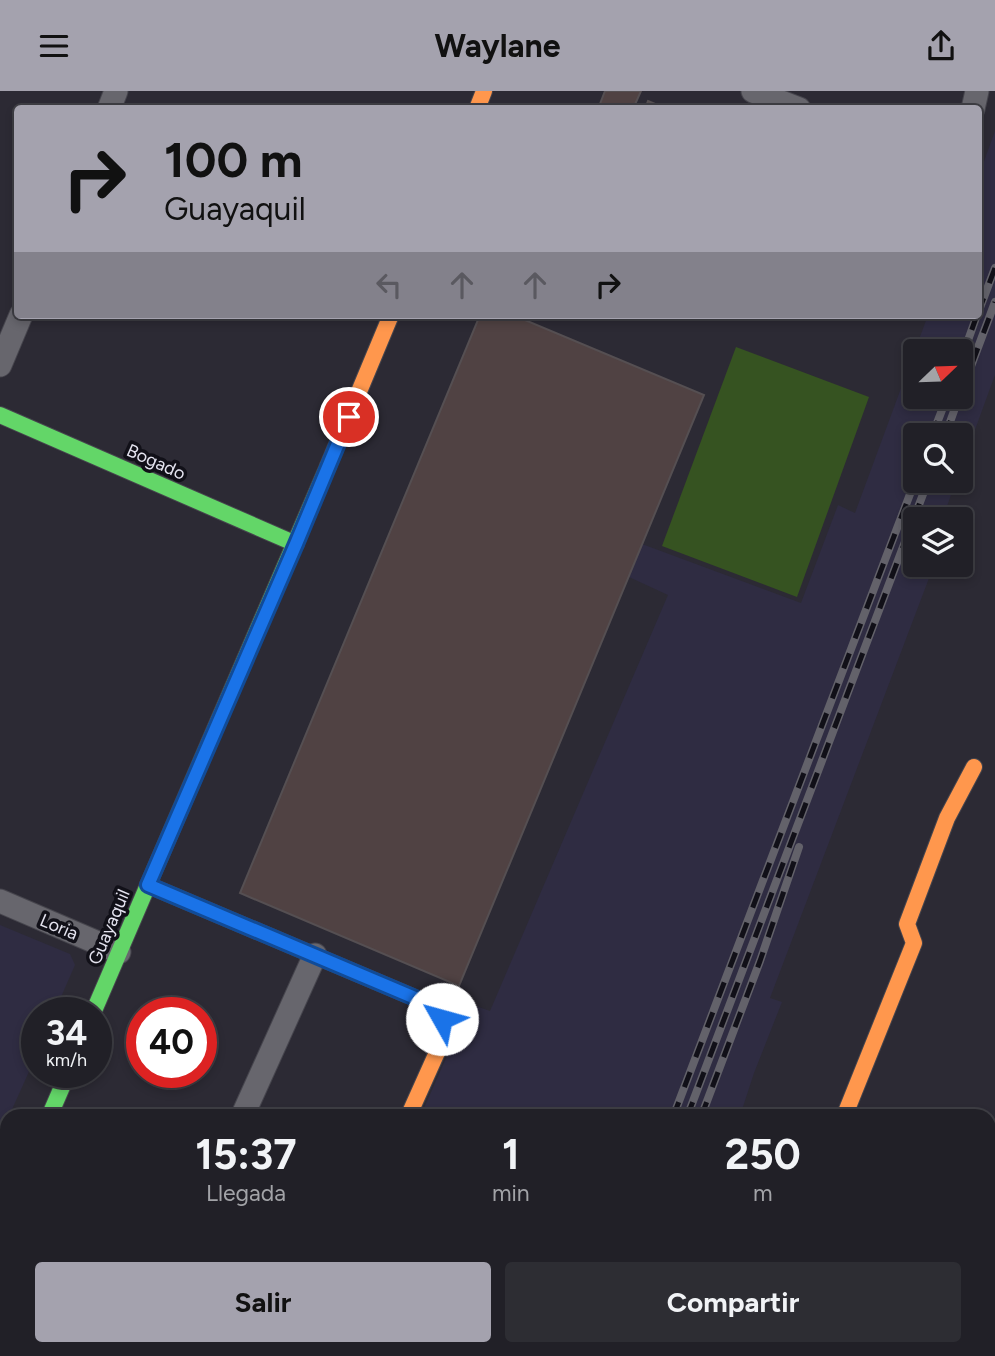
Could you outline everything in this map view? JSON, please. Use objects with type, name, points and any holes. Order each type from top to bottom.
[{"type":"street","points":[[753,91],[789,105]]},
{"type":"street","points":[[0,365],[19,319]]},
{"type":"street","name":"Guayaquil","points":[[100,997],[296,544],[389,319]]},
{"type":"street","name":"Bogado","points":[[0,415],[296,544]]},
{"type":"street","points":[[847,1109],[914,943],[907,924],[933,853],[947,818],[974,767]]},
{"type":"street","points":[[148,885],[427,1003],[442,1019],[443,1039],[412,1109]]},
{"type":"street","name":"Loria","points":[[0,901],[119,952]]},
{"type":"street","points":[[246,1109],[315,955]]},
{"type":"street","points":[[52,1109],[62,1088]]},
{"type":"shaded area","points":[[995,131],[995,375],[973,435],[973,423],[903,423],[903,493],[952,493],[947,507],[903,507],[903,577],[929,577],[770,998],[782,1002],[742,1109],[424,1109],[470,1004],[490,1011],[668,595],[629,577],[642,544],[801,603],[838,505],[855,513],[903,383],[903,409],[973,409],[973,339],[919,339],[927,319],[982,319],[982,167]]},
{"type":"shaded area","points":[[0,925],[70,954],[75,965],[61,997],[21,997],[22,1088],[12,1109],[0,1109]]},
{"type":"green space","points":[[736,347],[869,397],[797,597],[662,546]]},
{"type":"building","points":[[605,91],[641,91],[635,105],[600,105]]},
{"type":"building","points":[[478,319],[523,319],[704,395],[459,986],[240,893]]},
{"type":"railway","points":[[982,302],[995,268]]},
{"type":"railway","points":[[973,361],[995,302]]},
{"type":"railway","points":[[968,339],[976,319]]},
{"type":"railway","points":[[937,423],[942,409]]},
{"type":"railway","points":[[950,423],[955,409]]},
{"type":"railway","points":[[676,1109],[910,493]]},
{"type":"railway","points":[[690,1109],[923,493]]},
{"type":"railway","points":[[704,1109],[760,961],[799,847]]},
{"type":"traffic: fast","points":[[0,415],[296,544]]},
{"type":"traffic: fast","points":[[100,997],[328,466]]},
{"type":"traffic: fast","points":[[52,1109],[62,1088]]},
{"type":"traffic: slow","points":[[479,105],[484,91]]},
{"type":"traffic: slow","points":[[328,466],[389,319]]},
{"type":"traffic: slow","points":[[847,1109],[914,943],[907,924],[947,818],[974,767]]},
{"type":"traffic: slow","points":[[148,885],[427,1003],[442,1018],[443,1039],[412,1109]]},
{"type":"route","points":[[349,417],[148,885],[427,1003],[442,1019]]}]
